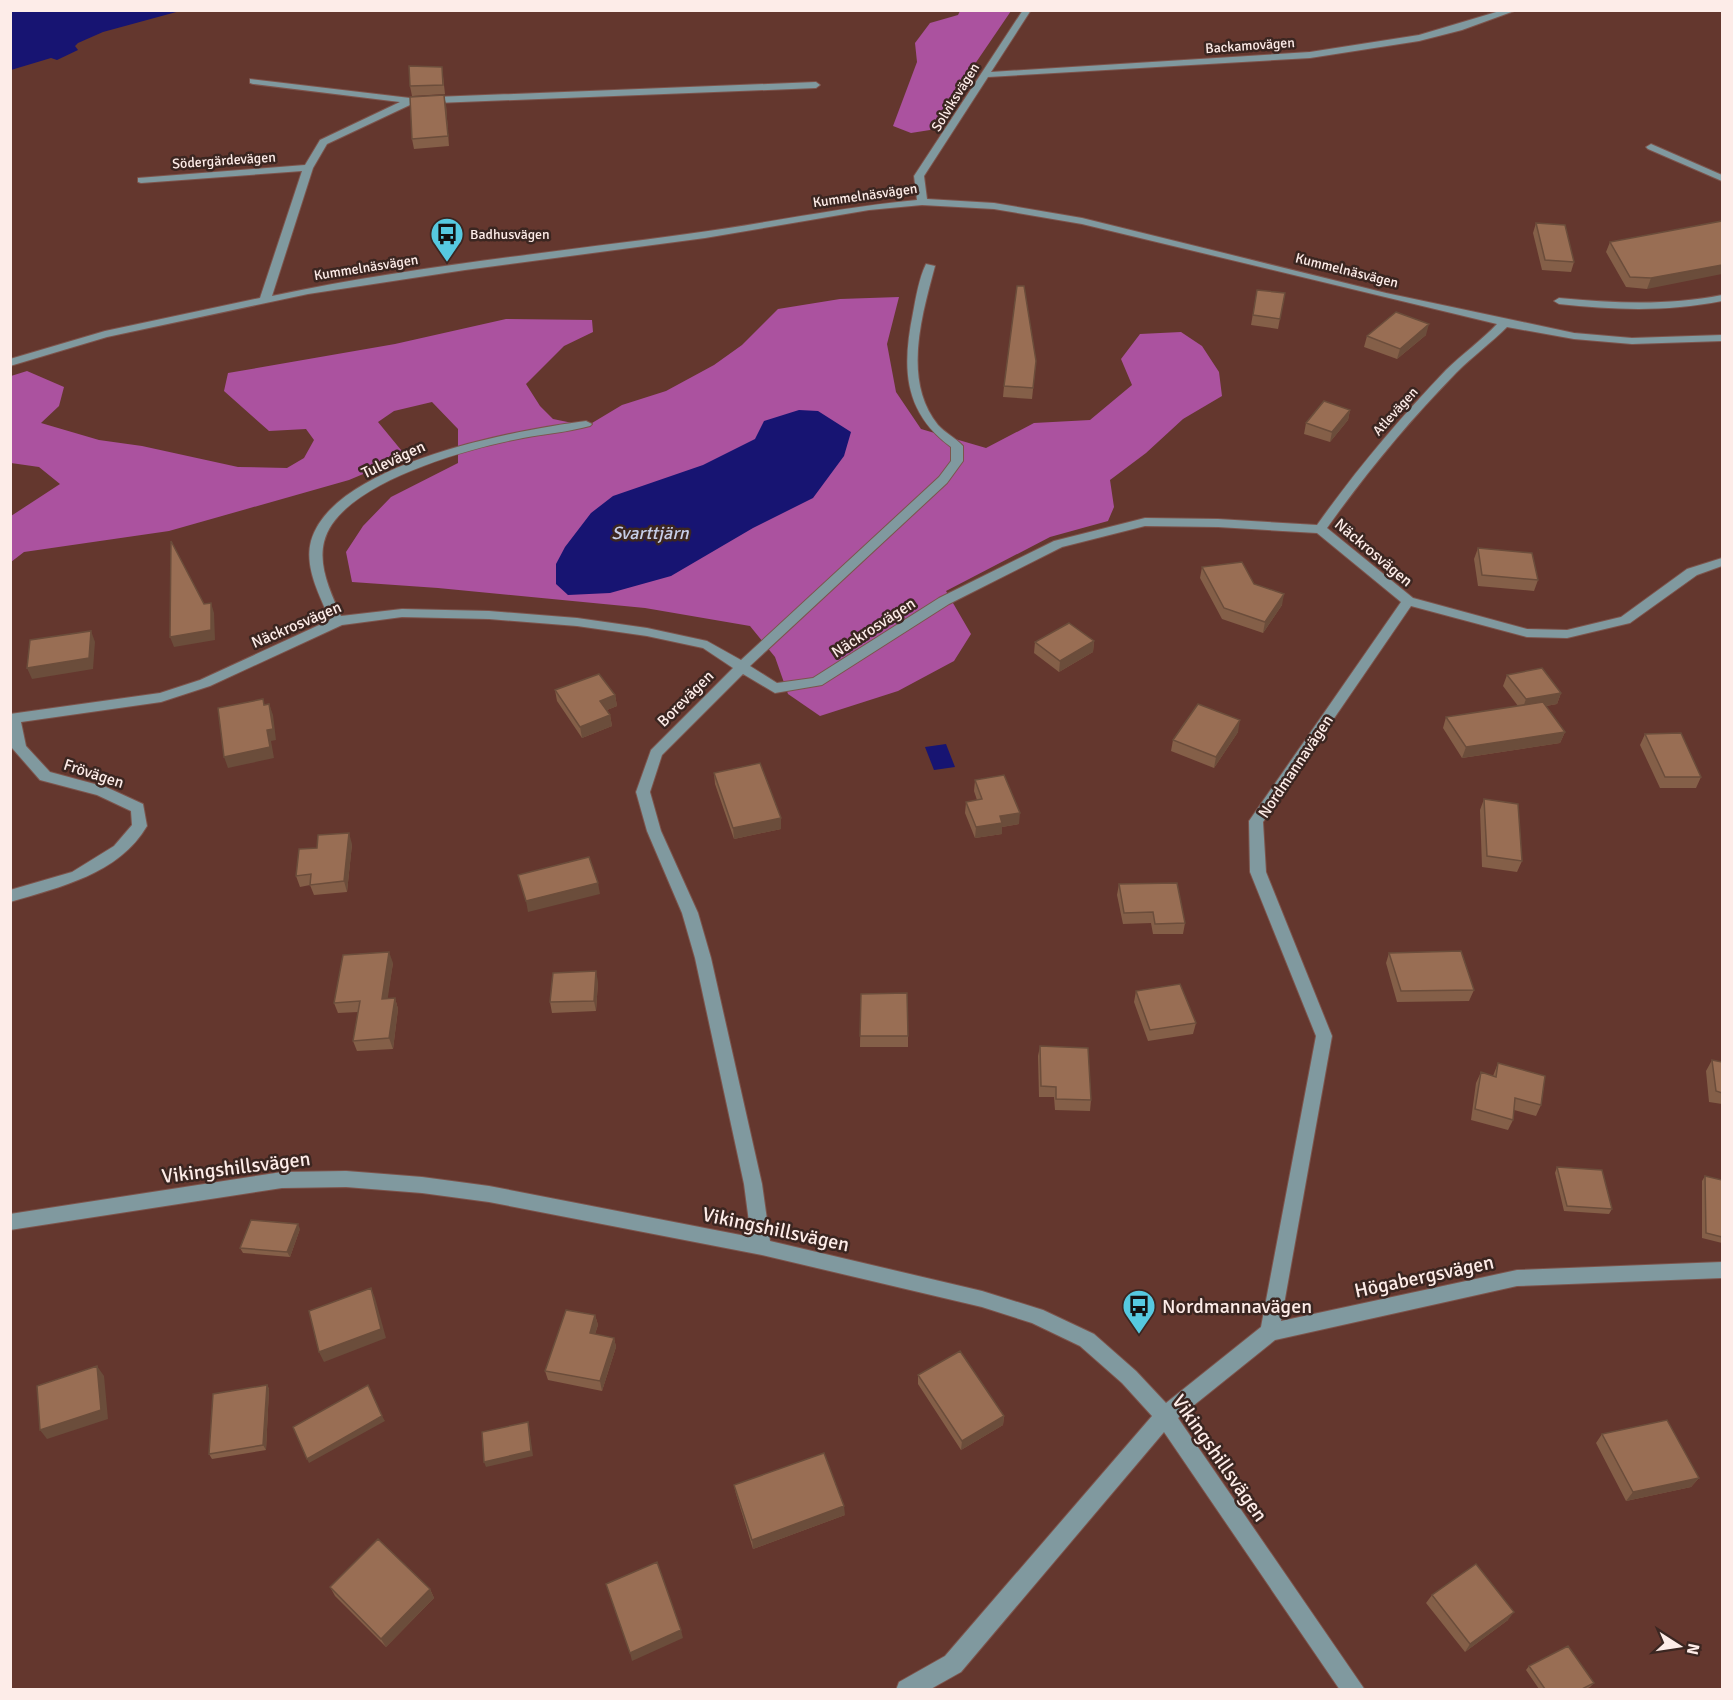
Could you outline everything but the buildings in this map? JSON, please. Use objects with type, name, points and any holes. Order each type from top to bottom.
[{"type":"street","name":"Solviksvägen","points":[[922,202],[919,176],[968,105],[984,75],[1028,10]]},
{"type":"street","name":"Backamovägen","points":[[984,75],[1310,55],[1419,38],[1460,28],[1513,10]]},
{"type":"street","points":[[253,81],[410,101],[816,85]]},
{"type":"street","points":[[265,300],[308,168],[323,142],[410,101]]},
{"type":"street","points":[[1651,147],[1722,178]]},
{"type":"street","name":"Södergärdevägen","points":[[141,180],[308,168]]},
{"type":"street","name":"Kummelnäsvägen","points":[[10,363],[105,334],[265,300],[465,267],[705,235],[869,207],[922,202],[994,206],[1082,221],[1505,324],[1574,336],[1632,341],[1722,338]]},
{"type":"street","name":"Borevägen","points":[[762,1247],[753,1184],[704,958],[690,913],[654,831],[643,792],[656,753],[720,691],[740,668],[867,553],[943,480],[957,461],[957,446],[932,425],[914,391],[913,350],[920,302],[930,266]]},
{"type":"street","points":[[1560,301],[1612,307],[1654,308],[1683,306],[1722,298]]},
{"type":"street","name":"Atlevägen","points":[[1320,529],[1356,477],[1412,414],[1451,371],[1505,324]]},
{"type":"street","name":"Tulevägen","points":[[337,622],[316,567],[318,538],[342,505],[371,485],[410,466],[446,454],[543,429],[586,424]]},
{"type":"street","name":"Näckrosvägen","points":[[11,719],[161,697],[205,683],[337,622],[349,618],[402,613],[489,615],[577,622],[647,632],[706,645],[775,688],[798,687],[817,682],[944,601],[1058,544],[1145,522],[1218,523],[1320,529],[1408,602],[1527,633],[1567,634],[1625,620],[1692,572],[1722,562]]},
{"type":"street","name":"Nordmannavägen","points":[[1270,1332],[1324,1036],[1258,872],[1256,821],[1408,602]]},
{"type":"street","name":"Frövägen","points":[[10,896],[77,876],[119,850],[140,826],[138,808],[101,790],[45,776],[19,748],[11,719]]},
{"type":"street","name":"Vikingshillsvägen","points":[[10,1222],[282,1180],[346,1179],[422,1185],[489,1194],[762,1247],[982,1299],[1036,1316],[1087,1340],[1129,1377],[1165,1416],[1337,1668],[1354,1689]]},
{"type":"street","name":"Högabergsvägen","points":[[1165,1416],[1270,1332],[1516,1278],[1722,1270]]},
{"type":"street","points":[[907,1689],[954,1664],[1165,1416]]},
{"type":"shaded area","points":[[960,11],[1011,11],[930,130],[911,133],[893,126],[917,62],[915,43],[930,23],[958,15]]},
{"type":"shaded area","points":[[899,297],[887,344],[896,392],[921,429],[986,448],[1034,423],[1090,420],[1132,385],[1121,359],[1140,334],[1181,332],[1202,346],[1219,372],[1222,396],[1183,419],[1146,453],[1110,480],[1114,507],[1108,521],[1050,537],[946,591],[971,634],[954,661],[898,691],[820,716],[788,694],[775,657],[750,626],[645,608],[352,582],[346,552],[363,526],[391,497],[458,463],[458,429],[432,402],[394,411],[378,422],[406,456],[349,480],[169,531],[24,552],[11,562],[11,516],[60,484],[39,467],[11,463],[11,376],[27,371],[64,387],[59,406],[41,423],[99,440],[142,446],[238,467],[287,468],[304,458],[314,440],[306,429],[269,431],[224,391],[228,373],[395,344],[506,319],[592,320],[593,332],[564,346],[526,384],[540,406],[553,419],[587,426],[622,405],[666,391],[714,365],[742,345],[778,309],[840,299]]},
{"type":"water","points":[[11,10],[180,11],[103,32],[78,43],[75,46],[78,50],[57,60],[51,58],[11,70]]},
{"type":"water","name":"Svarttjärn","points":[[799,410],[818,411],[851,432],[844,456],[813,498],[753,528],[671,576],[610,593],[568,595],[556,584],[556,564],[565,547],[591,513],[613,496],[703,465],[755,439],[764,421]]},
{"type":"water","points":[[946,744],[955,767],[934,770],[925,747]]},
{"type":"place","name":"Badhusvägen","points":[[447,263]]},
{"type":"place","name":"Nordmannavägen","points":[[1139,1335]]}]
